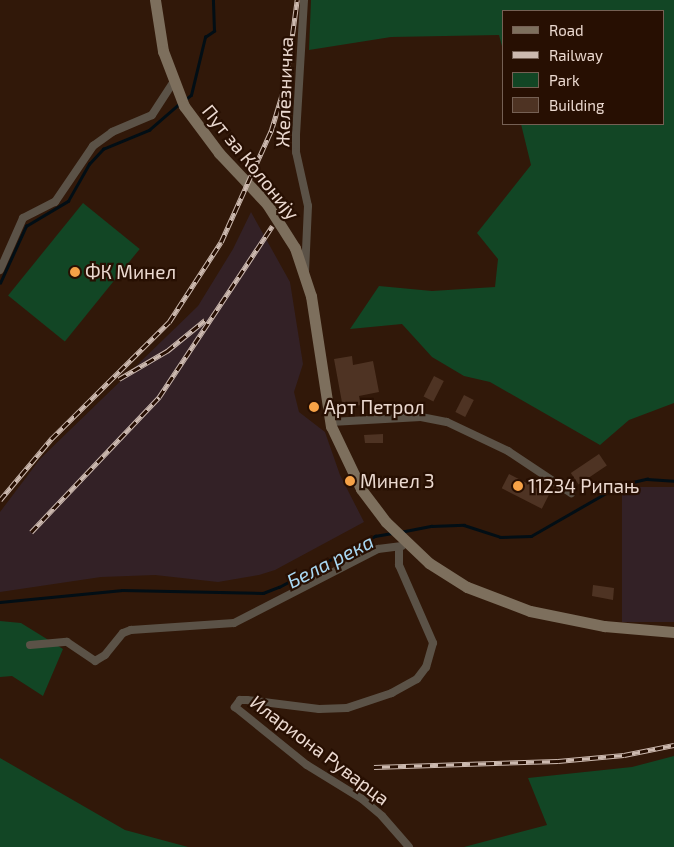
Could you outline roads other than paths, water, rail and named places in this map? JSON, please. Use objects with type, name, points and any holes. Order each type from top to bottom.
[{"type":"street","name":"Пут за Колонију","points":[[155,0],[158,32],[173,83],[184,106],[220,153],[276,218],[305,273],[331,422],[344,457],[361,489],[403,543],[429,563],[467,587],[530,611],[604,626],[674,632]]},
{"type":"street","name":"Железничка","points":[[304,0],[296,152],[308,206],[305,273]]},
{"type":"street","points":[[0,270],[23,218],[55,202],[93,146],[112,132],[152,115],[173,83]]},
{"type":"street","points":[[331,422],[421,417],[448,422],[508,451],[571,493]]},
{"type":"street","points":[[30,645],[67,642],[95,661],[106,655],[123,633],[131,630],[234,623],[378,549],[403,543]]},
{"type":"street","name":"Илариона Руварца","points":[[403,543],[399,565],[433,644],[426,667],[417,679],[392,693],[347,708],[320,710],[247,700],[240,700],[235,706],[307,764],[352,790],[382,816],[409,847]]},
{"type":"waterway","points":[[186,99],[191,95],[205,37],[214,31],[213,0]]},
{"type":"waterway","points":[[0,283],[26,226],[68,201],[89,164],[103,149],[149,130],[179,104]]},
{"type":"waterway","name":"Бела река","points":[[400,532],[431,526],[464,525],[500,537],[531,536],[620,485],[647,479],[674,481]]},
{"type":"waterway","name":"Бела река","points":[[0,602],[122,590],[263,593],[279,587],[375,536],[392,533]]},
{"type":"railway","points":[[0,500],[51,439],[169,322],[221,242],[271,131],[286,81],[297,0]]},
{"type":"railway","points":[[31,532],[159,397],[272,226]]},
{"type":"railway","points":[[119,379],[167,351],[205,320]]},
{"type":"railway","points":[[374,767],[558,761],[624,755],[674,745]]},
{"type":"place","name":"ФК Минел","points":[[75,272]]},
{"type":"place","name":"Арт Петрол","points":[[314,407]]},
{"type":"place","name":"Минел 3","points":[[350,481]]},
{"type":"place","name":"11234 Рипањ","points":[[518,486]]}]
